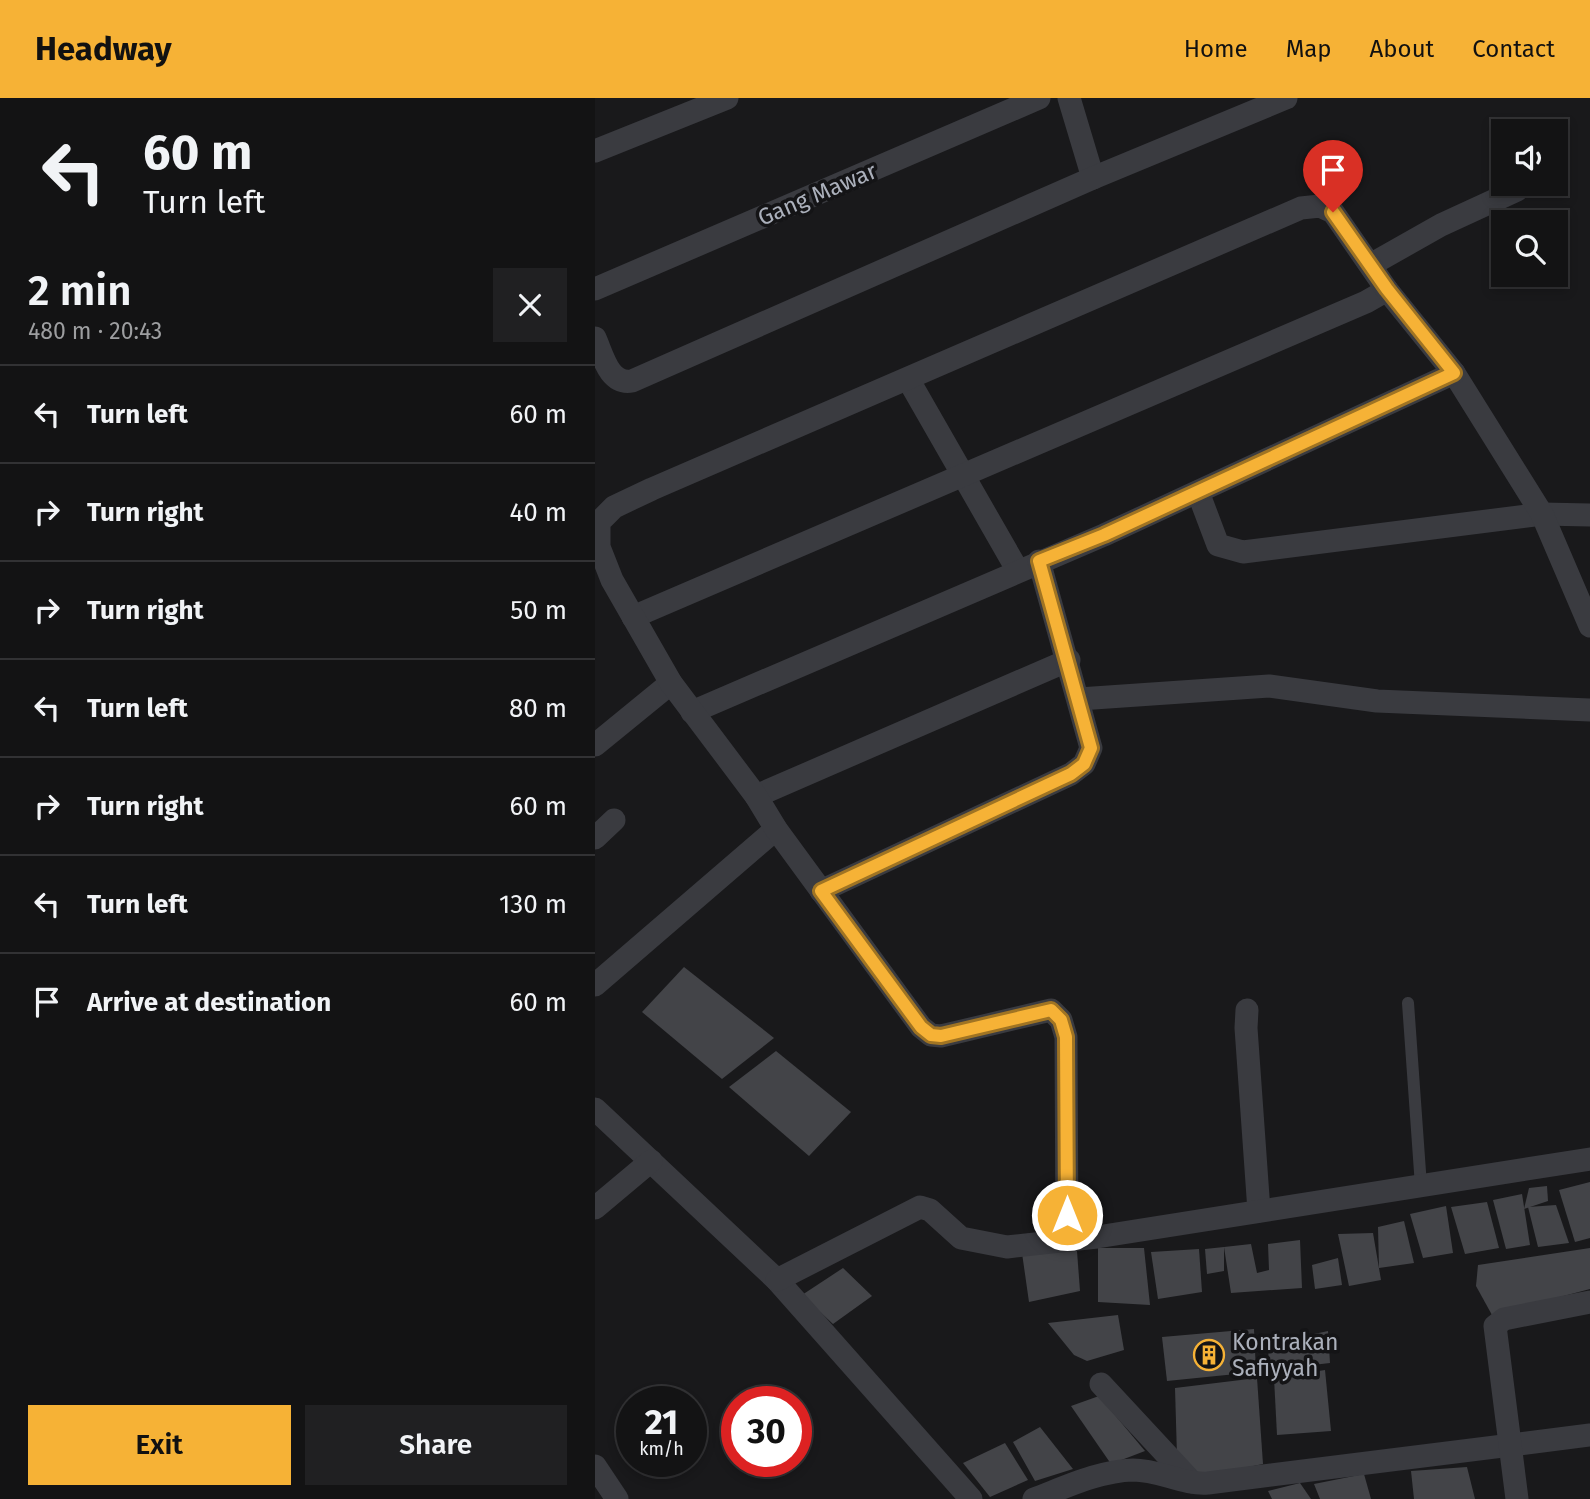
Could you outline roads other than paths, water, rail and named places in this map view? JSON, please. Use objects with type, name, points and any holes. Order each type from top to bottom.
[{"type":"street","points":[[595,151],[727,98]]},
{"type":"street","name":"Gang Mawar","points":[[595,289],[1039,98]]},
{"type":"street","points":[[1069,98],[1093,178]]},
{"type":"street","points":[[595,338],[613,376],[622,382],[632,381],[1093,178],[1286,98]]},
{"type":"street","points":[[1372,264],[1441,225],[1504,196]]},
{"type":"street","points":[[1067,1240],[1066,1037],[1061,1020],[1051,1010],[941,1036],[931,1035],[921,1027],[776,829],[756,796],[671,683],[612,580],[599,547],[599,522],[603,516],[652,489],[1311,205],[1321,206],[1333,212],[1387,289],[1454,373],[1542,513],[1590,626]]},
{"type":"street","points":[[633,617],[962,478],[1353,307],[1387,289]]},
{"type":"street","points":[[692,712],[1198,492],[1454,373]]},
{"type":"street","points":[[908,379],[962,478],[1018,571]]},
{"type":"street","points":[[1198,492],[1218,545],[1243,552],[1542,513],[1590,515]]},
{"type":"street","points":[[821,891],[1071,774],[1084,764],[1091,748],[1069,660],[1039,561]]},
{"type":"street","points":[[756,796],[1069,660]]},
{"type":"street","points":[[595,745],[671,683]]},
{"type":"street","points":[[1079,699],[1269,687],[1377,701],[1590,710]]},
{"type":"street","points":[[595,838],[614,820]]},
{"type":"street","points":[[595,985],[776,829]]},
{"type":"street","points":[[1247,1010],[1259,1211]]},
{"type":"street","points":[[595,1109],[777,1280],[971,1499]]},
{"type":"street","points":[[777,1280],[920,1207],[930,1210],[957,1235],[968,1241],[1007,1247],[1590,1159]]},
{"type":"street","points":[[595,1208],[651,1161]]},
{"type":"street","points":[[1517,1499],[1495,1326],[1504,1319],[1590,1302]]},
{"type":"street","points":[[1101,1384],[1194,1484]]},
{"type":"street","points":[[1034,1499],[1100,1474],[1134,1470],[1172,1476],[1194,1484],[1590,1434]]},
{"type":"street","points":[[595,1466],[617,1499]]},
{"type":"street","points":[[1228,1481],[1243,1499]]},
{"type":"lane","points":[[1408,1003],[1421,1186]]},
{"type":"place","name":"Kontrakan Safiyyah","points":[[1209,1355]]}]
